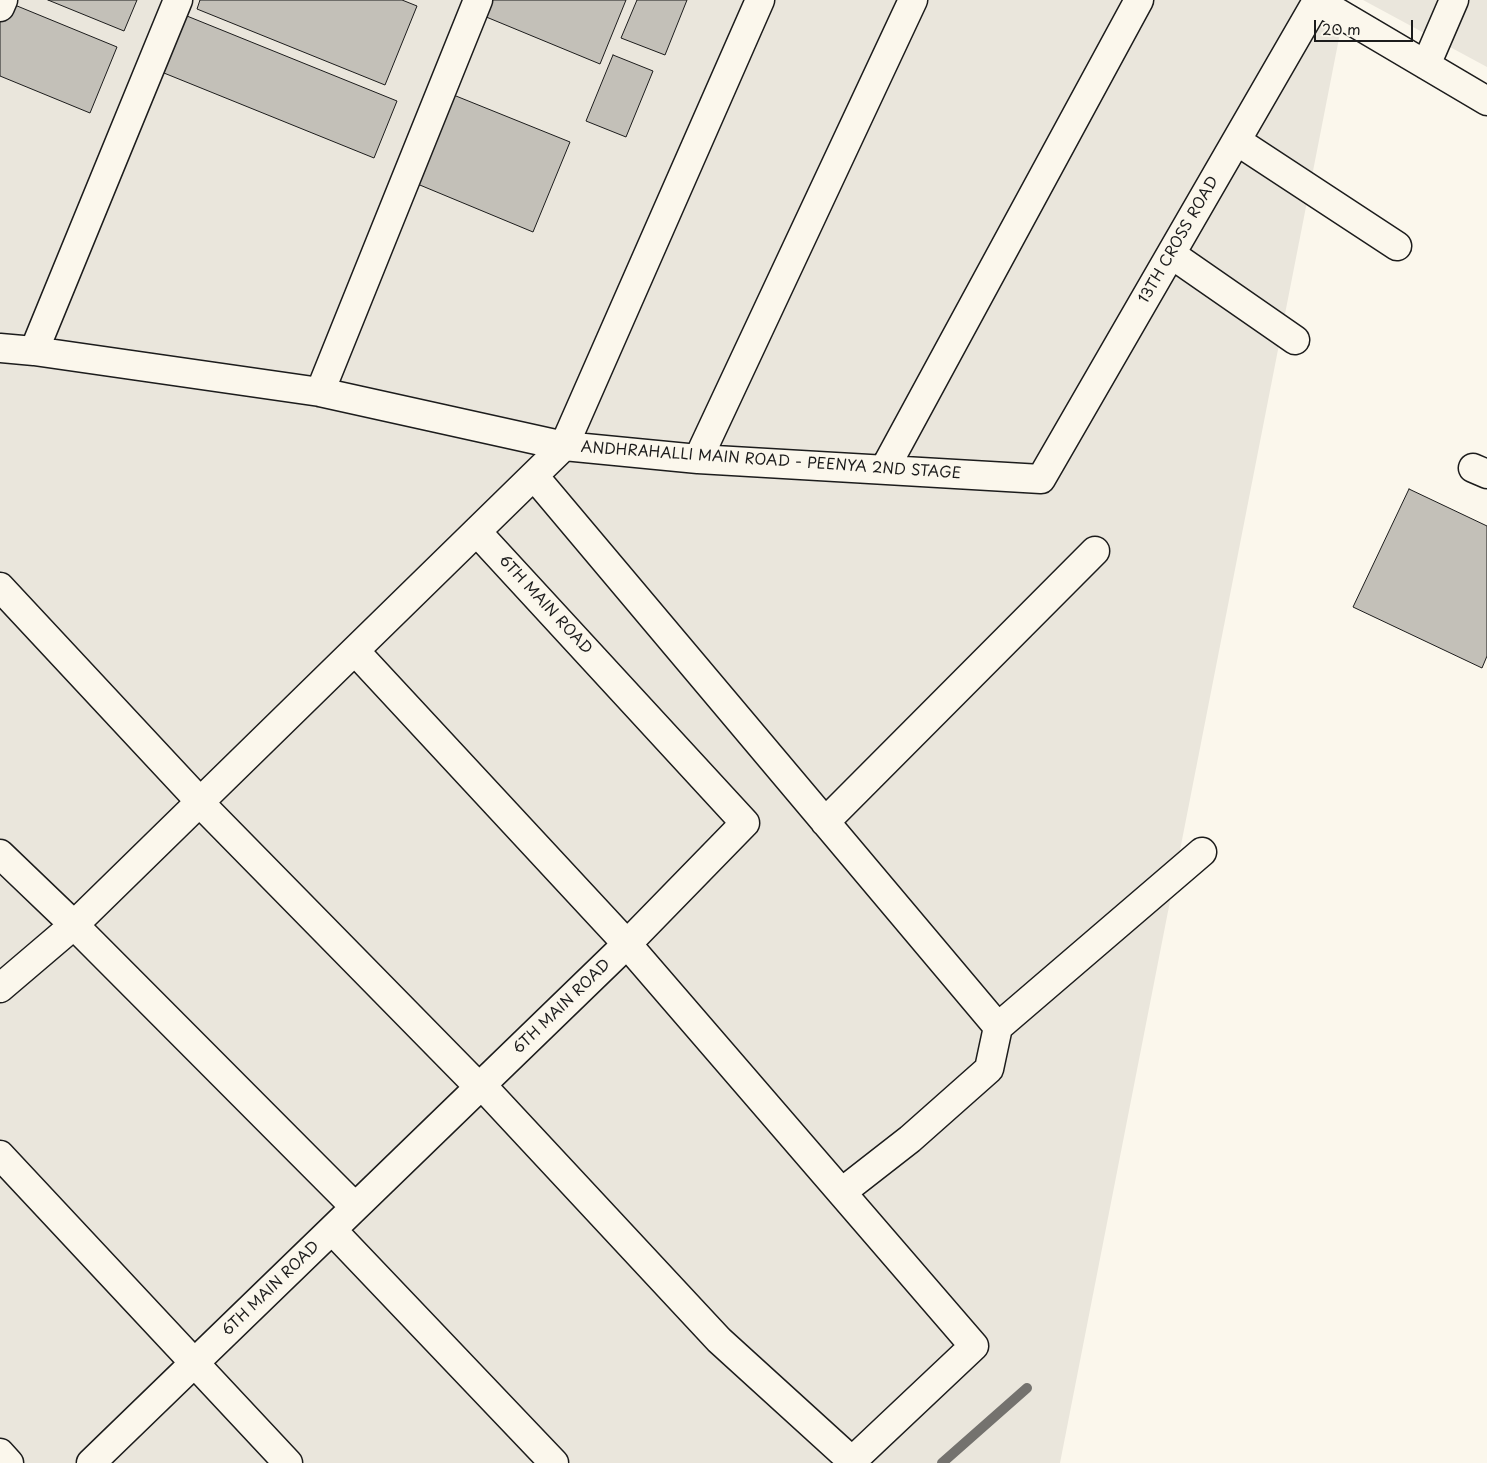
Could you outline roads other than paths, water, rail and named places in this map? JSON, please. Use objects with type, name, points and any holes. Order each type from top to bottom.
[{"type":"street","points":[[0,7],[3,0]]},
{"type":"street","points":[[34,351],[178,0]]},
{"type":"street","points":[[320,392],[478,0]]},
{"type":"street","points":[[0,988],[74,925],[564,446],[760,0]]},
{"type":"street","points":[[698,459],[913,0]]},
{"type":"street","points":[[884,470],[1139,0]]},
{"type":"street","points":[[1316,0],[1487,101]]},
{"type":"street","name":"13TH CROSS ROAD","points":[[1041,479],[1237,141],[1316,0]]},
{"type":"street","points":[[1426,66],[1454,0]]},
{"type":"street","points":[[1237,141],[1397,246]]},
{"type":"street","points":[[1171,254],[1295,340]]},
{"type":"street","name":"ANDHRAHALLI MAIN ROAD - PEENYA 2ND STAGE","points":[[0,348],[34,351],[320,392],[564,446],[698,459],[1041,479]]},
{"type":"street","points":[[534,476],[998,1028]]},
{"type":"street","name":"6TH MAIN ROAD","points":[[91,1463],[627,944],[745,822],[477,532]]},
{"type":"street","points":[[826,822],[1094,551]]},
{"type":"street","points":[[0,587],[193,794],[198,804],[202,805],[479,1087],[488,1092],[719,1340],[851,1462],[974,1346],[627,944],[355,651]]},
{"type":"street","points":[[842,1192],[910,1139],[989,1069],[998,1028],[1202,852]]},
{"type":"street","points":[[0,854],[74,925],[355,1207]]},
{"type":"street","points":[[0,1155],[288,1463]]},
{"type":"street","points":[[332,1230],[554,1463]]},
{"type":"street","points":[[0,1453],[9,1463]]},
{"type":"waterway","points":[[942,1463],[1027,1388]]}]
